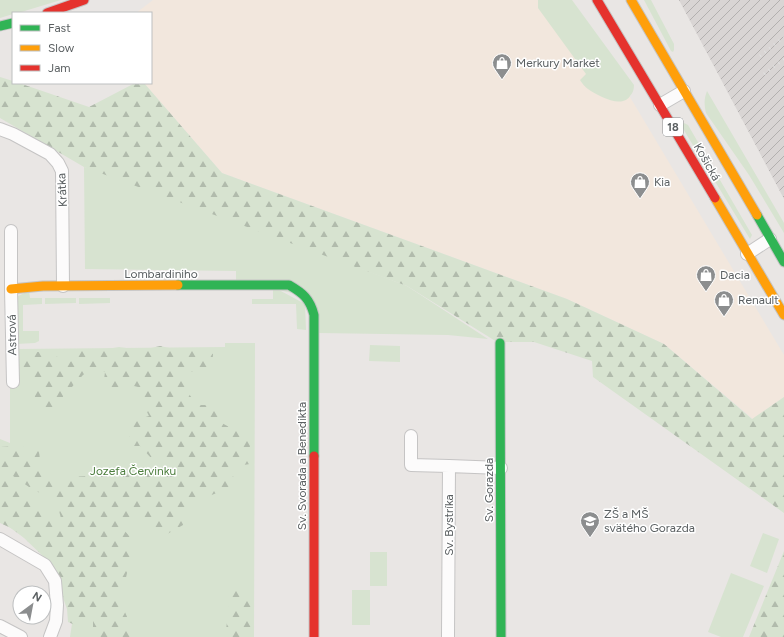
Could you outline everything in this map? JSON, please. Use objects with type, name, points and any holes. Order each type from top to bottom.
[{"type":"street","points":[[50,12],[84,0]]},
{"type":"street","name":"Košická","points":[[597,0],[784,315]]},
{"type":"street","name":"Košická","points":[[631,0],[784,262]]},
{"type":"street","points":[[0,26],[12,23]]},
{"type":"street","points":[[660,105],[684,91]]},
{"type":"street","name":"Krátka","points":[[0,129],[13,134],[50,154],[58,163],[62,171],[63,286]]},
{"type":"street","name":"Astrová","points":[[11,231],[13,382]]},
{"type":"street","points":[[747,254],[770,239]]},
{"type":"street","name":"Lombardiniho","points":[[11,289],[43,286],[289,285],[307,297]]},
{"type":"street","name":"Sv. Svorada a Benedikta","points":[[307,297],[312,306],[314,315],[314,637]]},
{"type":"street","name":"Sv. Gorazda","points":[[500,343],[501,637]]},
{"type":"street","points":[[411,436],[411,465],[501,468]]},
{"type":"street","name":"Sv. Bystríka","points":[[448,637],[449,466]]},
{"type":"street","points":[[0,539],[45,565],[55,581],[57,605],[56,622],[50,637]]},
{"type":"street","points":[[0,626],[21,637]]},
{"type":"shaded area","points":[[153,0],[572,0],[784,355],[784,397],[753,419],[664,344],[567,299],[222,173],[145,84],[152,84],[152,12],[137,12]]},
{"type":"shaded area","points":[[679,0],[784,0],[784,199]]},
{"type":"green space","points":[[0,0],[61,0],[21,12],[12,12],[12,14],[0,18]]},
{"type":"green space","points":[[538,0],[572,0],[634,85],[633,92],[626,100],[616,101],[604,98],[585,86],[580,80],[586,74],[538,8]]},
{"type":"green space","points":[[644,0],[651,0],[674,44],[673,52],[671,51]]},
{"type":"green space","points":[[0,77],[12,81],[12,84],[22,84],[89,107],[133,84],[145,84],[222,173],[567,299],[664,344],[752,419],[784,397],[784,513],[593,377],[592,361],[534,342],[497,342],[407,286],[84,167],[0,118]]},
{"type":"green space","points":[[707,91],[784,223],[784,233],[749,175],[706,113],[705,97]]},
{"type":"green space","points":[[684,123],[688,125],[752,235],[750,239],[682,127]]},
{"type":"green space","points":[[84,167],[115,175],[407,286],[488,339],[448,335],[319,333],[311,297],[236,281],[236,271],[85,269]]},
{"type":"green space","points":[[273,289],[279,290],[305,304],[306,330],[297,329],[296,304],[252,304],[252,299],[273,299]]},
{"type":"green space","points":[[29,291],[30,298],[42,298],[42,304],[23,305],[23,331],[39,331],[39,341],[35,343],[16,344],[16,297]]},
{"type":"green space","points":[[45,298],[76,298],[76,303],[45,304]]},
{"type":"green space","points":[[79,298],[110,298],[110,303],[79,304]]},
{"type":"green space","name":"Jozefa Červinku","points":[[225,343],[255,343],[254,637],[70,637],[72,624],[72,604],[66,582],[39,547],[0,521],[0,439],[10,443],[10,383],[16,349],[225,347]]},
{"type":"green space","points":[[370,345],[400,346],[400,362],[369,361]]},
{"type":"green space","points":[[160,346],[179,350],[205,350],[213,354],[212,370],[188,372],[183,382],[197,405],[214,405],[220,422],[251,439],[249,452],[250,464],[230,467],[235,482],[227,489],[186,507],[183,525],[162,537],[154,536],[142,514],[135,512],[133,520],[123,529],[132,539],[133,546],[125,582],[118,596],[131,626],[139,631],[137,637],[91,637],[93,617],[82,628],[68,622],[67,609],[62,595],[62,582],[54,569],[47,560],[24,538],[11,528],[0,523],[0,478],[17,484],[76,541],[62,522],[58,507],[49,498],[29,487],[0,467],[0,447],[20,446],[39,451],[42,478],[167,473],[165,459],[152,459],[140,446],[132,446],[127,427],[142,418],[149,416],[140,395],[142,388],[134,386],[124,390],[111,389],[104,380],[105,372],[98,369],[91,369],[83,375],[49,413],[40,411],[31,386],[35,379],[20,378],[20,353],[52,352],[64,363],[72,361],[69,349],[100,350],[119,347],[142,350]]},
{"type":"green space","points":[[763,533],[779,539],[767,573],[750,566]]},
{"type":"green space","points":[[784,551],[784,637],[749,637]]},
{"type":"green space","points":[[370,552],[387,552],[387,586],[370,586]]},
{"type":"green space","points":[[731,573],[764,586],[743,637],[721,637],[708,632]]},
{"type":"green space","points":[[249,588],[253,617],[250,637],[225,637],[229,607],[225,594],[236,589]]},
{"type":"green space","points":[[352,590],[370,590],[370,625],[352,625]]},
{"type":"railway","points":[[760,56],[784,37]]},
{"type":"railway","points":[[764,74],[784,59]]},
{"type":"traffic: fast","points":[[0,26],[12,23]]},
{"type":"traffic: fast","points":[[757,215],[784,262]]},
{"type":"traffic: fast","points":[[178,285],[289,285],[305,297],[314,315],[314,456]]},
{"type":"traffic: fast","points":[[500,343],[501,637]]},
{"type":"traffic: slow","points":[[631,0],[757,215]]},
{"type":"traffic: slow","points":[[715,198],[784,315]]},
{"type":"traffic: slow","points":[[11,289],[43,286],[178,285]]},
{"type":"traffic: jam","points":[[50,12],[84,0]]},
{"type":"traffic: jam","points":[[597,0],[715,198]]},
{"type":"traffic: jam","points":[[314,456],[314,637]]},
{"type":"place","name":"Merkury Market","points":[[502,80]]},
{"type":"place","name":"Kia","points":[[640,199]]},
{"type":"place","name":"Dacia","points":[[706,292]]},
{"type":"place","name":"Renault","points":[[724,317]]},
{"type":"place","name":"ZŠ a MŠ svätého Gorazda","points":[[590,538]]}]
